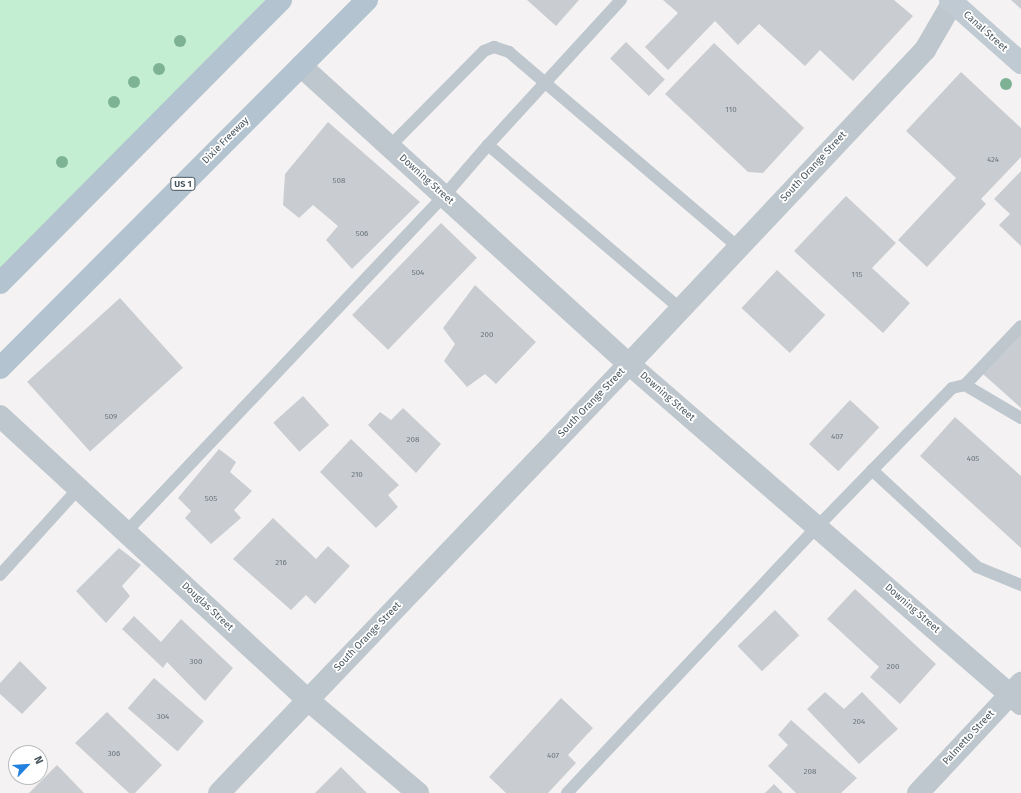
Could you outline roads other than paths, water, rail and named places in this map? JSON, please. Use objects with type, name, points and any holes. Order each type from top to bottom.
[{"type":"main road","points":[[0,283],[281,0]]},
{"type":"main road","name":"Dixie Freeway","points":[[0,368],[367,0]]},
{"type":"main road","name":"Canal Street","points":[[952,1],[1021,63]]},
{"type":"street","name":"South Orange Street","points":[[219,793],[630,364],[925,50],[952,1]]},
{"type":"street","name":"Downing Street","points":[[301,66],[630,364],[817,527],[1017,694]]},
{"type":"street","name":"Douglas Street","points":[[0,416],[308,700],[418,793]]},
{"type":"street","name":"Palmetto Street","points":[[918,793],[1017,694]]},
{"type":"lane","points":[[126,532],[444,196],[488,145],[621,0]]},
{"type":"lane","points":[[390,146],[484,51],[494,47],[509,52],[739,248]]},
{"type":"lane","points":[[488,145],[682,309]]},
{"type":"lane","points":[[567,793],[872,470],[952,388],[966,385],[1021,326]]},
{"type":"lane","points":[[966,385],[1021,418]]},
{"type":"lane","points":[[872,470],[977,567],[1021,585]]},
{"type":"lane","points":[[0,575],[79,488]]}]
